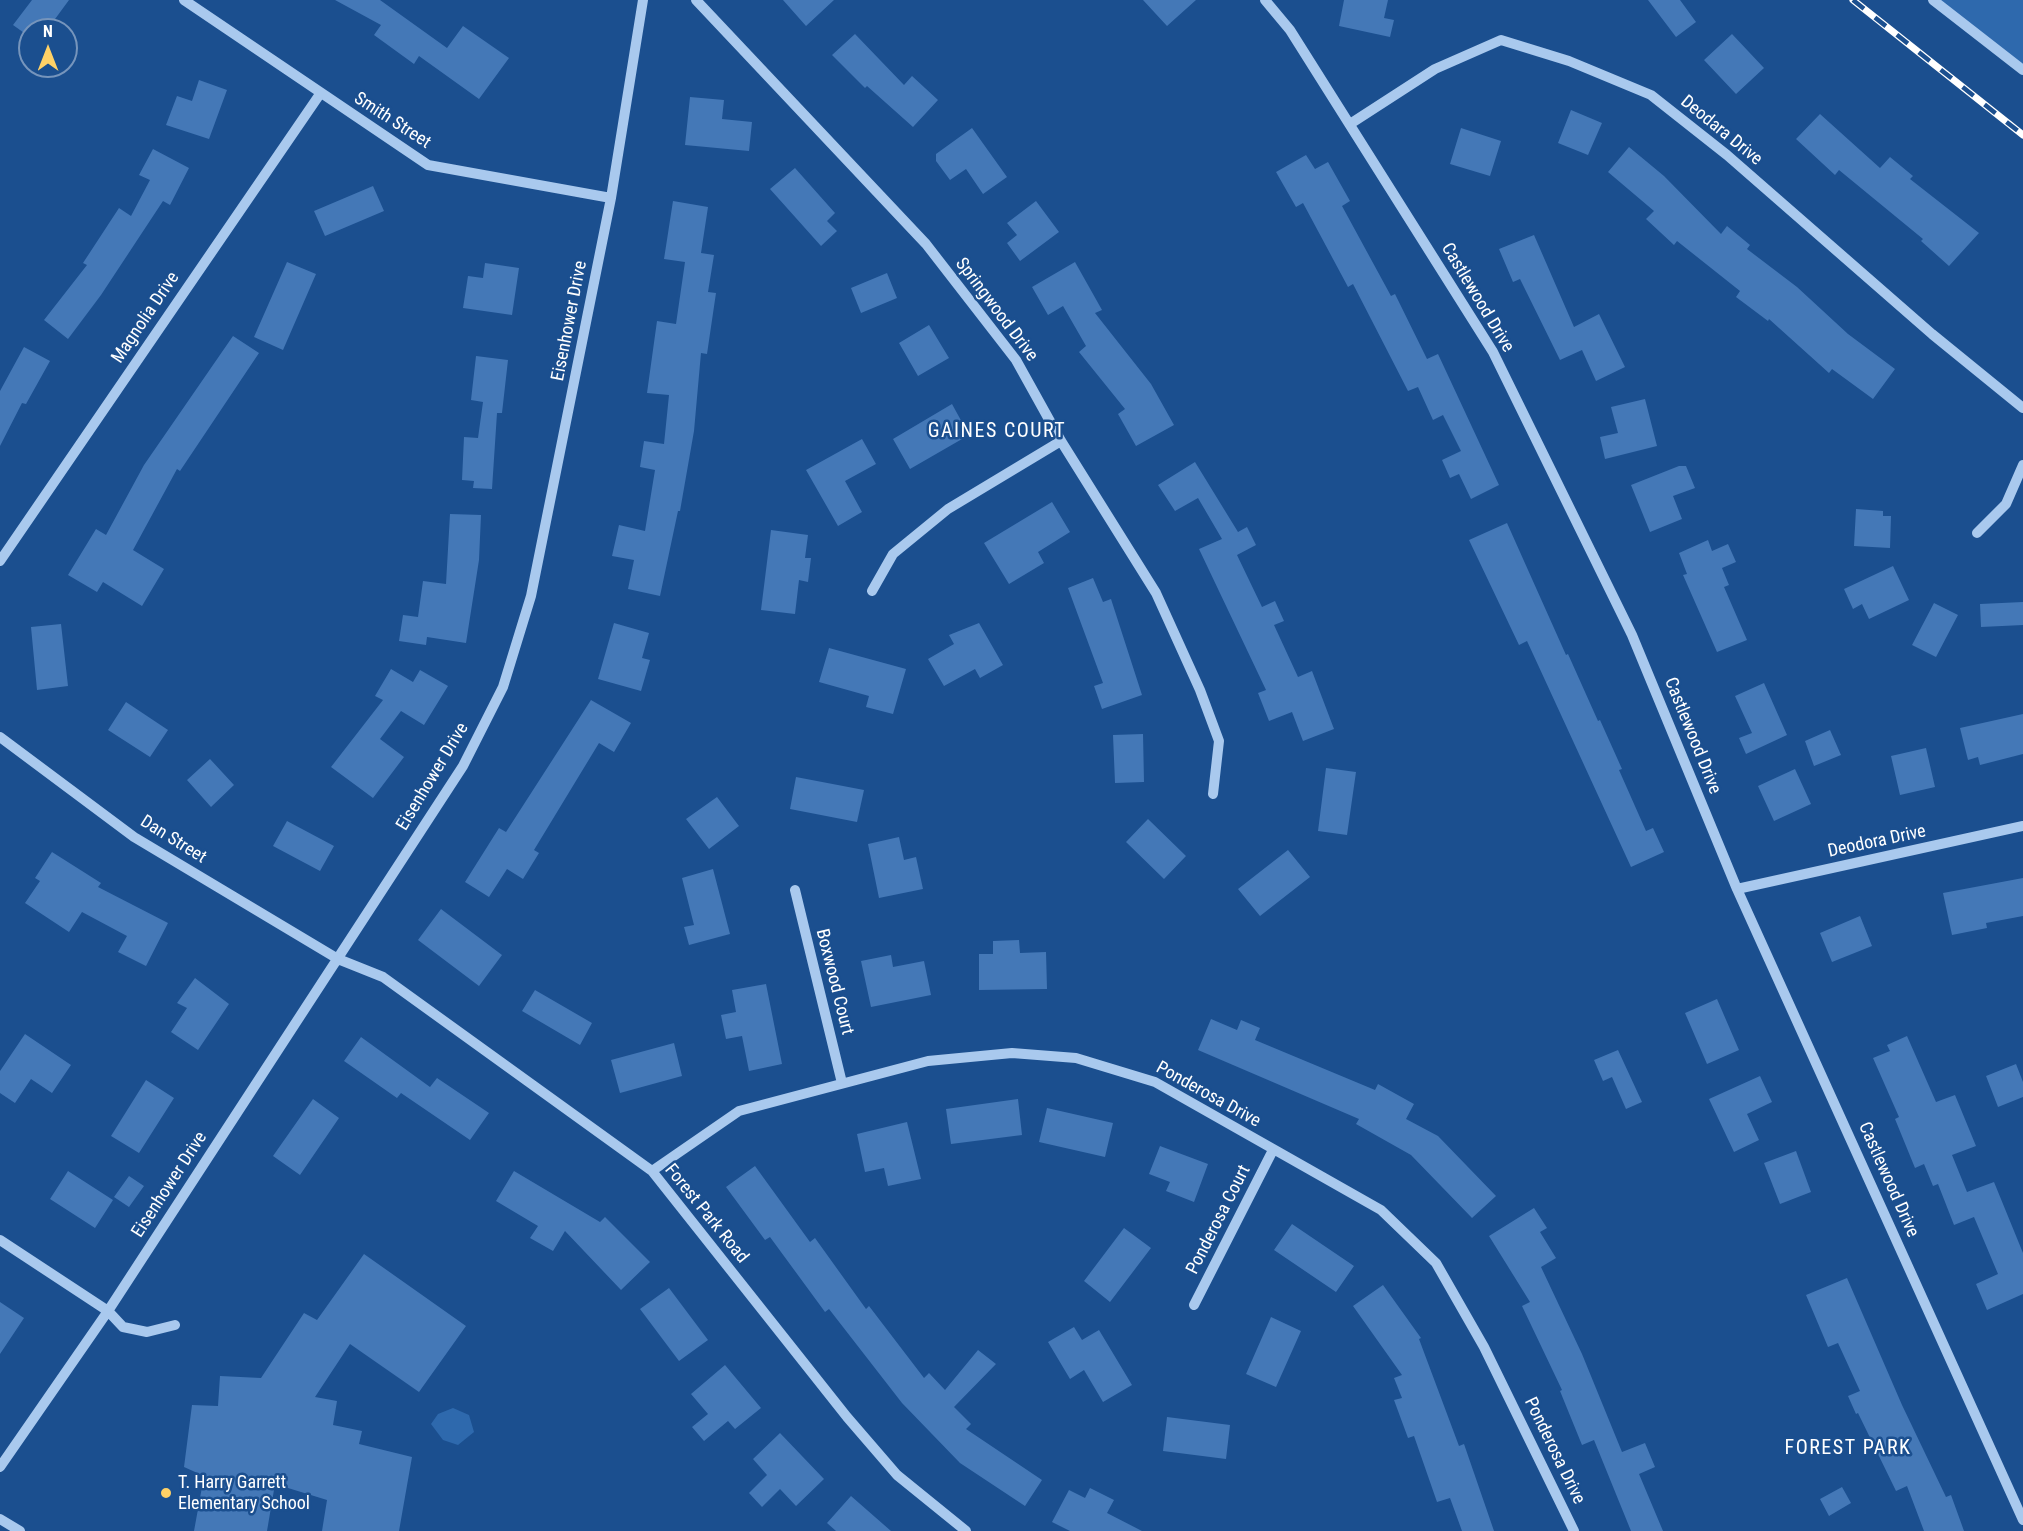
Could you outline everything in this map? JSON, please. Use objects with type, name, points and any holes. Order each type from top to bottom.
[{"type":"street","name":"Smith Street","points":[[184,0],[428,165],[610,198]]},
{"type":"street","name":"Eisenhower Drive","points":[[0,1467],[108,1311],[463,766],[503,687],[531,596],[610,198],[643,0]]},
{"type":"street","name":"Springwood Drive","points":[[696,0],[927,244],[1016,360],[1061,441],[1156,593],[1200,690],[1219,741],[1213,794]]},
{"type":"street","name":"Castlewood Drive","points":[[1265,0],[1290,30],[1498,363],[1632,635],[1737,889],[2023,1520]]},
{"type":"street","points":[[1933,0],[2023,70]]},
{"type":"street","name":"Deodara Drive","points":[[1350,124],[1435,69],[1501,40],[1579,65],[1651,95],[1727,156],[1932,334],[2023,408]]},
{"type":"street","name":"Magnolia Drive","points":[[0,561],[320,94]]},
{"type":"street","points":[[873,591],[893,554],[948,509],[1061,441]]},
{"type":"street","points":[[1977,533],[2006,504],[2023,465]]},
{"type":"street","name":"Dan Street","points":[[0,736],[134,837],[338,959]]},
{"type":"street","name":"Deodora Drive","points":[[1737,889],[2023,826]]},
{"type":"street","name":"Boxwood Court","points":[[795,890],[842,1083]]},
{"type":"street","name":"Forest Park Road","points":[[338,959],[383,977],[652,1171],[847,1417],[897,1475],[966,1531]]},
{"type":"street","name":"Ponderosa Drive","points":[[652,1171],[739,1111],[928,1061],[1012,1053],[1076,1058],[1155,1082],[1381,1210],[1436,1263],[1484,1347],[1574,1531]]},
{"type":"street","name":"Ponderosa Court","points":[[1194,1305],[1273,1150]]},
{"type":"street","points":[[0,1240],[108,1311],[123,1326],[147,1332],[175,1325]]},
{"type":"street","points":[[0,1519],[20,1531]]},
{"type":"shaded area","points":[[1931,0],[2023,0],[2023,73]]},
{"type":"shaded area","points":[[453,1408],[469,1415],[474,1432],[458,1445],[443,1440],[431,1424],[438,1414]]},
{"type":"building","points":[[32,0],[69,0],[56,18],[18,18]]},
{"type":"building","points":[[335,0],[380,0],[447,48],[463,26],[509,58],[479,99],[419,56],[414,64],[374,35],[381,25]]},
{"type":"building","points":[[783,0],[834,0],[806,26]]},
{"type":"building","points":[[1143,0],[1196,0],[1167,26]]},
{"type":"building","points":[[1344,0],[1388,0],[1384,18],[1394,20],[1390,37],[1339,26]]},
{"type":"building","points":[[1648,0],[1680,0],[1696,22],[1676,37]]},
{"type":"building","points":[[18,18],[18,29],[13,25]]},
{"type":"building","points":[[855,34],[904,85],[912,76],[938,100],[913,127],[867,86],[865,88],[832,55]]},
{"type":"building","points":[[1732,34],[1764,68],[1736,94],[1704,60]]},
{"type":"building","points":[[199,80],[227,90],[209,139],[166,125],[177,96],[192,101]]},
{"type":"building","points":[[690,97],[724,100],[722,119],[752,122],[749,151],[685,145]]},
{"type":"building","points":[[1571,110],[1602,123],[1588,155],[1558,143]]},
{"type":"building","points":[[1820,114],[1880,168],[1890,157],[1913,176],[1910,179],[1979,233],[1949,266],[1921,241],[1923,239],[1839,170],[1835,175],[1796,139]]},
{"type":"building","points":[[972,128],[1007,177],[983,194],[966,169],[950,180],[936,161],[936,154]]},
{"type":"building","points":[[1461,128],[1501,141],[1490,176],[1450,164]]},
{"type":"building","points":[[1629,147],[1664,176],[1721,234],[1727,226],[1750,245],[1747,249],[1797,287],[1848,334],[1895,369],[1873,399],[1832,369],[1829,373],[1769,319],[1768,321],[1736,297],[1740,291],[1677,241],[1674,245],[1646,219],[1654,211],[1608,172]]},
{"type":"building","points":[[153,149],[189,168],[170,205],[163,201],[101,295],[68,339],[44,320],[87,265],[83,263],[119,208],[131,216],[150,180],[139,175]]},
{"type":"building","points":[[1306,155],[1315,169],[1328,162],[1350,201],[1342,206],[1391,296],[1395,294],[1427,359],[1438,354],[1499,485],[1471,499],[1459,474],[1450,478],[1442,460],[1461,451],[1443,415],[1433,420],[1418,387],[1408,391],[1353,284],[1348,287],[1303,203],[1296,207],[1276,172]]},
{"type":"building","points":[[795,168],[835,213],[827,221],[837,231],[821,246],[770,189]]},
{"type":"building","points":[[373,186],[384,211],[325,236],[314,211]]},
{"type":"building","points":[[673,201],[708,207],[701,253],[714,255],[708,292],[716,293],[707,354],[701,353],[694,431],[680,511],[678,511],[660,596],[628,589],[634,560],[612,556],[619,525],[645,531],[655,470],[640,467],[644,441],[664,444],[669,395],[647,393],[657,321],[676,324],[685,262],[664,259]]},
{"type":"building","points":[[1036,201],[1059,232],[1020,261],[1007,243],[1017,235],[1007,223]]},
{"type":"building","points":[[1534,235],[1574,327],[1599,314],[1625,367],[1596,381],[1582,350],[1560,360],[1520,279],[1513,282],[1499,249]]},
{"type":"building","points":[[287,262],[316,274],[283,350],[254,337]]},
{"type":"building","points":[[1075,262],[1102,310],[1095,313],[1151,384],[1174,425],[1136,446],[1118,414],[1125,409],[1079,352],[1086,346],[1063,306],[1048,315],[1032,287]]},
{"type":"building","points":[[485,263],[519,268],[512,315],[463,308],[468,276],[483,278]]},
{"type":"building","points":[[887,273],[897,298],[861,313],[851,288]]},
{"type":"building","points":[[929,325],[949,358],[918,376],[899,343]]},
{"type":"building","points":[[233,336],[259,353],[180,471],[177,469],[133,550],[164,569],[142,606],[103,582],[97,592],[68,575],[96,529],[106,535],[144,465]]},
{"type":"building","points":[[24,347],[50,361],[26,404],[22,403],[0,446],[0,391]]},
{"type":"building","points":[[476,356],[508,360],[502,413],[497,413],[492,489],[473,488],[474,481],[462,480],[464,437],[478,438],[483,402],[471,400]]},
{"type":"building","points":[[1645,399],[1657,446],[1605,459],[1600,437],[1618,433],[1611,407]]},
{"type":"building","points":[[952,404],[969,435],[910,469],[893,439]]},
{"type":"building","points":[[862,439],[876,464],[845,481],[862,512],[838,526],[806,470]]},
{"type":"building","points":[[1195,462],[1238,532],[1247,527],[1256,545],[1237,555],[1262,607],[1275,601],[1284,621],[1274,625],[1298,677],[1312,671],[1334,729],[1303,741],[1292,712],[1269,721],[1258,693],[1266,690],[1199,549],[1222,539],[1198,498],[1175,511],[1158,485]]},
{"type":"building","points":[[1679,466],[1686,466],[1695,488],[1673,496],[1682,519],[1650,532],[1631,485]]},
{"type":"building","points":[[1052,502],[1070,532],[1038,552],[1044,563],[1009,584],[984,543]]},
{"type":"building","points":[[1856,509],[1883,511],[1883,516],[1891,516],[1890,548],[1854,546]]},
{"type":"building","points":[[450,514],[481,515],[479,560],[466,643],[427,637],[426,645],[399,641],[403,615],[418,617],[423,581],[446,584]]},
{"type":"building","points":[[1507,523],[1566,655],[1568,654],[1598,721],[1600,720],[1646,831],[1653,828],[1664,852],[1631,867],[1527,641],[1519,645],[1469,540]]},
{"type":"building","points":[[771,530],[808,535],[805,558],[811,558],[808,582],[799,580],[795,614],[761,610]]},
{"type":"building","points":[[1708,540],[1712,551],[1728,544],[1736,562],[1722,568],[1729,585],[1724,587],[1747,640],[1717,652],[1683,575],[1687,574],[1679,553]]},
{"type":"building","points":[[1893,566],[1909,600],[1869,619],[1862,604],[1853,609],[1844,589]]},
{"type":"building","points":[[1093,578],[1103,602],[1111,599],[1142,695],[1102,709],[1094,686],[1103,683],[1068,588]]},
{"type":"building","points":[[2023,602],[2023,625],[1981,627],[1980,604]]},
{"type":"building","points":[[1934,603],[1958,615],[1936,657],[1912,645]]},
{"type":"building","points":[[614,623],[649,633],[642,658],[650,660],[641,691],[598,679]]},
{"type":"building","points":[[979,623],[1003,665],[980,678],[975,669],[944,686],[928,659],[954,644],[949,635]]},
{"type":"building","points":[[61,624],[68,686],[37,690],[31,627]]},
{"type":"building","points":[[829,648],[906,669],[893,714],[866,707],[869,696],[819,682]]},
{"type":"building","points":[[391,669],[413,682],[420,670],[448,686],[424,725],[401,711],[380,739],[404,757],[373,798],[331,767],[383,700],[375,696]]},
{"type":"building","points":[[1764,683],[1787,735],[1746,754],[1739,738],[1752,733],[1735,696]]},
{"type":"building","points":[[591,700],[631,723],[614,752],[599,743],[534,850],[539,853],[523,879],[507,869],[489,897],[465,882],[499,828],[506,832]]},
{"type":"building","points":[[126,702],[168,730],[150,757],[108,730]]},
{"type":"building","points":[[2023,714],[2023,754],[1980,765],[1978,757],[1968,760],[1960,728]]},
{"type":"building","points":[[1830,730],[1841,755],[1814,766],[1805,741]]},
{"type":"building","points":[[1143,734],[1144,782],[1115,783],[1113,735]]},
{"type":"building","points":[[1926,748],[1935,787],[1900,795],[1891,756]]},
{"type":"building","points":[[210,759],[234,785],[211,807],[187,780]]},
{"type":"building","points":[[1326,768],[1356,772],[1347,835],[1318,831]]},
{"type":"building","points":[[1795,769],[1811,804],[1774,821],[1758,786]]},
{"type":"building","points":[[796,777],[864,790],[857,822],[790,809]]},
{"type":"building","points":[[717,797],[739,826],[709,849],[686,819]]},
{"type":"building","points":[[1148,819],[1186,856],[1164,879],[1126,842]]},
{"type":"building","points":[[287,821],[334,846],[320,871],[273,846]]},
{"type":"building","points":[[899,837],[904,860],[916,857],[923,889],[879,898],[868,844]]},
{"type":"building","points":[[1288,850],[1310,877],[1260,916],[1238,889]]},
{"type":"building","points":[[52,852],[101,883],[98,887],[168,923],[146,966],[118,952],[127,936],[82,912],[69,932],[25,903],[40,881],[35,878]]},
{"type":"building","points":[[713,869],[730,934],[689,945],[684,927],[694,925],[682,878]]},
{"type":"building","points":[[2023,878],[2023,916],[1986,923],[1987,928],[1952,935],[1943,893]]},
{"type":"building","points":[[441,909],[502,955],[479,986],[418,940]]},
{"type":"building","points":[[1860,916],[1872,946],[1832,962],[1820,933]]},
{"type":"building","points":[[1019,940],[1020,953],[1046,952],[1047,989],[979,990],[979,954],[993,954],[993,941]]},
{"type":"building","points":[[891,955],[893,967],[924,961],[931,995],[871,1007],[861,961]]},
{"type":"building","points":[[195,978],[229,1004],[198,1050],[171,1032],[187,1008],[177,1003]]},
{"type":"building","points":[[766,984],[782,1064],[749,1071],[742,1036],[726,1039],[721,1015],[736,1012],[732,990]]},
{"type":"building","points":[[535,990],[592,1023],[580,1045],[522,1011]]},
{"type":"building","points":[[1717,999],[1739,1050],[1707,1064],[1685,1013]]},
{"type":"building","points":[[1211,1019],[1237,1030],[1241,1020],[1260,1028],[1255,1040],[1375,1090],[1378,1084],[1414,1104],[1406,1119],[1438,1136],[1496,1196],[1472,1218],[1411,1155],[1356,1124],[1359,1119],[1198,1050]]},
{"type":"building","points":[[25,1034],[71,1065],[52,1093],[31,1079],[15,1103],[0,1093],[0,1071]]},
{"type":"building","points":[[1907,1036],[1936,1102],[1955,1095],[1976,1146],[1952,1155],[1967,1192],[1994,1182],[2023,1253],[2023,1294],[1987,1310],[1976,1284],[1998,1274],[1974,1217],[1954,1225],[1938,1184],[1933,1186],[1924,1164],[1915,1168],[1895,1119],[1899,1117],[1873,1058],[1890,1051],[1887,1045]]},
{"type":"building","points":[[361,1037],[430,1087],[437,1078],[489,1113],[470,1140],[401,1093],[397,1098],[344,1061]]},
{"type":"building","points":[[674,1043],[682,1076],[620,1093],[611,1060]]},
{"type":"building","points":[[1618,1050],[1642,1102],[1626,1109],[1612,1077],[1603,1081],[1594,1060]]},
{"type":"building","points":[[2016,1064],[2023,1082],[2023,1097],[1998,1107],[1986,1076]]},
{"type":"building","points":[[1760,1076],[1772,1102],[1747,1114],[1759,1140],[1734,1152],[1709,1099]]},
{"type":"building","points":[[146,1080],[174,1098],[139,1153],[111,1136]]},
{"type":"building","points":[[313,1099],[339,1118],[300,1175],[273,1156]]},
{"type":"building","points":[[1018,1099],[1022,1135],[951,1144],[946,1109]]},
{"type":"building","points":[[1047,1108],[1113,1123],[1105,1157],[1039,1142]]},
{"type":"building","points":[[907,1122],[921,1179],[888,1186],[884,1168],[865,1172],[857,1134]]},
{"type":"building","points":[[1160,1146],[1208,1164],[1194,1202],[1166,1191],[1170,1182],[1149,1174]]},
{"type":"building","points":[[1796,1151],[1811,1192],[1780,1204],[1764,1163]]},
{"type":"building","points":[[755,1166],[810,1242],[815,1238],[866,1309],[869,1306],[924,1378],[929,1373],[945,1390],[978,1350],[996,1364],[954,1407],[971,1424],[966,1429],[1042,1480],[1025,1506],[960,1463],[902,1403],[829,1309],[825,1312],[770,1237],[765,1240],[726,1187]]},
{"type":"building","points":[[68,1171],[113,1200],[95,1228],[50,1199]]},
{"type":"building","points":[[514,1171],[600,1222],[605,1217],[650,1262],[621,1290],[565,1231],[553,1251],[530,1238],[538,1226],[496,1201]]},
{"type":"building","points":[[129,1176],[144,1186],[129,1207],[114,1197]]},
{"type":"building","points":[[1534,1208],[1547,1228],[1540,1232],[1556,1258],[1541,1267],[1582,1354],[1622,1452],[1645,1443],[1655,1467],[1639,1474],[1663,1531],[1631,1531],[1594,1440],[1582,1445],[1560,1391],[1562,1390],[1522,1306],[1530,1302],[1489,1236]]},
{"type":"building","points":[[1292,1224],[1354,1266],[1336,1292],[1274,1250]]},
{"type":"building","points":[[1124,1228],[1151,1248],[1110,1302],[1084,1281]]},
{"type":"building","points":[[364,1254],[466,1326],[419,1392],[350,1344],[315,1397],[337,1401],[333,1425],[362,1431],[359,1444],[412,1457],[399,1531],[322,1531],[327,1500],[275,1484],[267,1531],[194,1531],[204,1476],[184,1467],[192,1405],[218,1406],[220,1376],[261,1378],[304,1313],[317,1320]]},
{"type":"building","points":[[1847,1278],[1902,1405],[1946,1497],[1951,1495],[1964,1531],[1924,1531],[1907,1486],[1896,1491],[1858,1413],[1856,1414],[1848,1396],[1860,1391],[1838,1343],[1828,1347],[1806,1295]]},
{"type":"building","points":[[1383,1285],[1421,1338],[1419,1339],[1459,1446],[1464,1444],[1494,1531],[1462,1531],[1450,1498],[1437,1502],[1414,1436],[1408,1438],[1394,1400],[1402,1398],[1394,1378],[1402,1375],[1353,1306]]},
{"type":"building","points":[[669,1288],[708,1340],[679,1361],[640,1309]]},
{"type":"building","points":[[0,1302],[24,1318],[0,1354]]},
{"type":"building","points":[[1271,1317],[1301,1331],[1276,1387],[1246,1374]]},
{"type":"building","points":[[1074,1327],[1082,1340],[1099,1330],[1132,1385],[1103,1402],[1084,1370],[1070,1379],[1048,1342]]},
{"type":"building","points":[[725,1365],[761,1408],[735,1429],[728,1421],[704,1441],[692,1427],[708,1414],[691,1394]]},
{"type":"building","points":[[1167,1417],[1230,1425],[1226,1459],[1163,1451]]},
{"type":"building","points":[[780,1433],[824,1479],[796,1506],[780,1489],[762,1507],[749,1493],[767,1475],[753,1459]]},
{"type":"building","points":[[1842,1487],[1851,1503],[1829,1516],[1820,1499]]},
{"type":"building","points":[[1090,1488],[1114,1500],[1107,1513],[1142,1531],[1070,1531],[1052,1522],[1069,1490],[1085,1498]]},
{"type":"building","points":[[851,1496],[891,1531],[836,1531],[827,1523]]},
{"type":"railway","points":[[1853,0],[2023,135]]},
{"type":"place","name":"T. Harry Garrett Elementary School","points":[[166,1493]]},
{"type":"district","name":"GAINES COURT","points":[[997,432]]},
{"type":"district","name":"FOREST PARK","points":[[1848,1449]]}]
